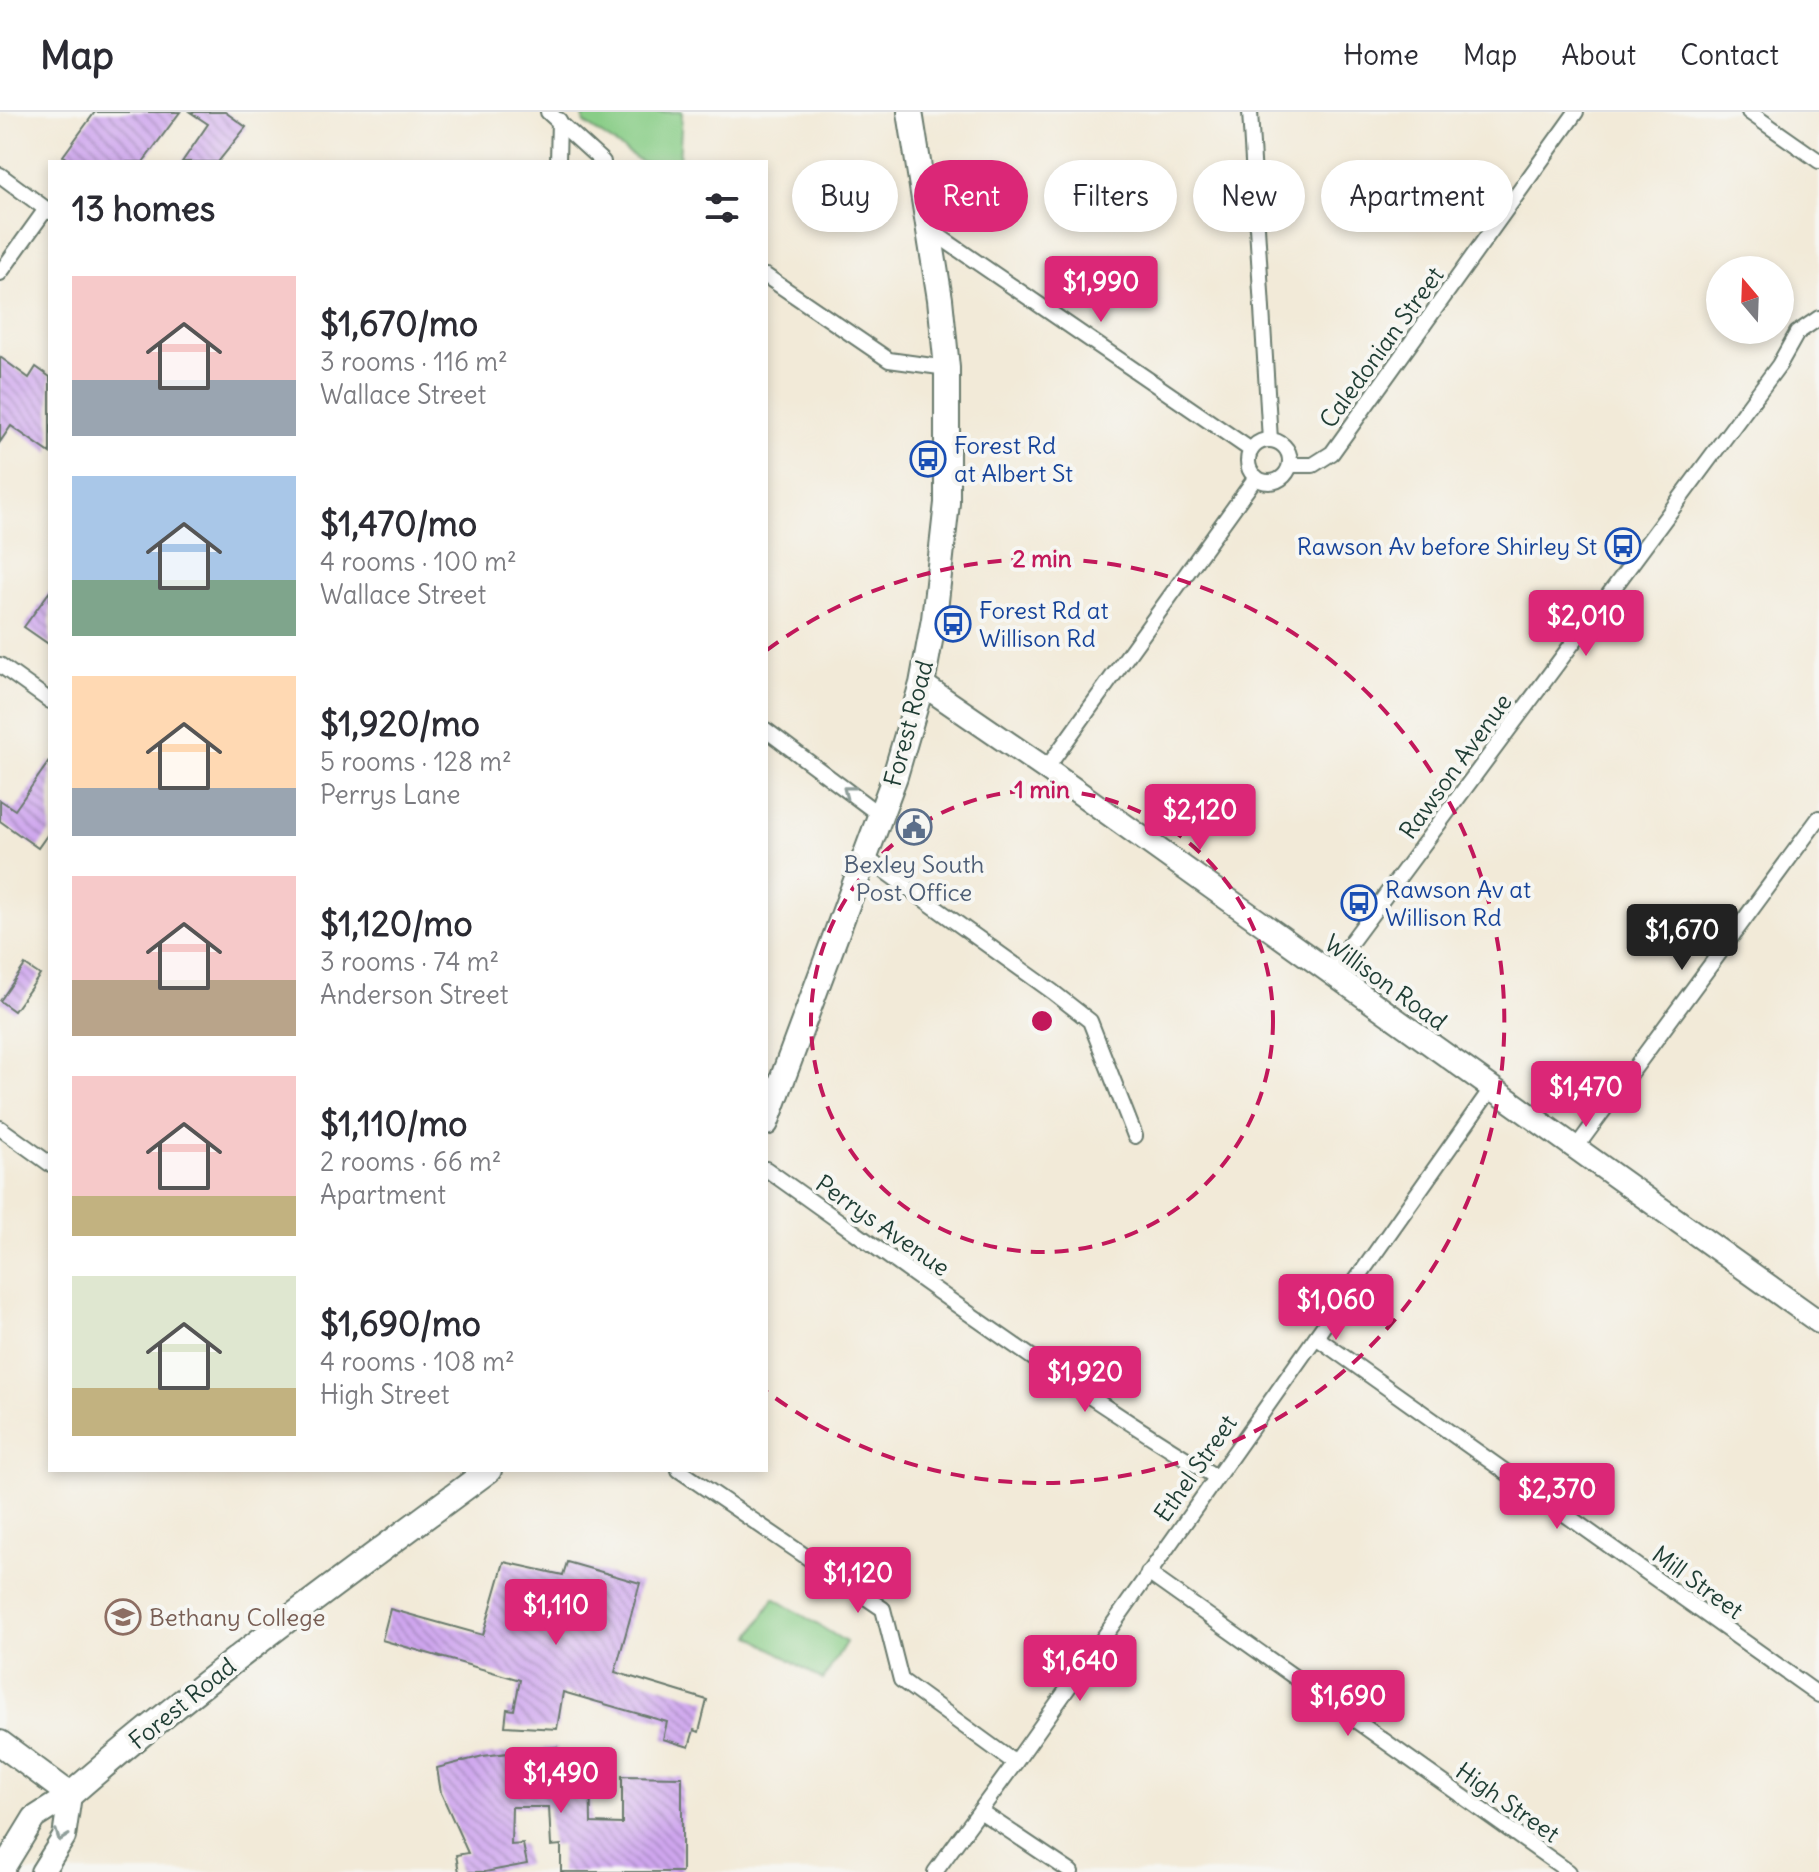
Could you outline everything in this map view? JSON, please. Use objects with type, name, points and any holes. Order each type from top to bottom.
[{"type":"main road","name":"Forest Road","points":[[910,112],[918,160]]},
{"type":"main road","name":"Forest Road","points":[[768,1118],[881,816],[922,684],[934,619],[947,503],[947,368],[930,232]]},
{"type":"main road","name":"Willison Road","points":[[922,684],[1046,769],[1819,1322]]},
{"type":"main road","name":"Forest Road","points":[[1,1872],[34,1818],[70,1795],[156,1722],[478,1473]]},
{"type":"main road","points":[[0,1743],[70,1795],[64,1837],[42,1872]]},
{"type":"street","points":[[548,112],[559,118],[601,160]]},
{"type":"street","points":[[1250,112],[1270,440]]},
{"type":"street","name":"Caledonian Street","points":[[1290,465],[1306,466],[1320,462],[1340,442],[1576,112]]},
{"type":"street","points":[[1749,112],[1819,161]]},
{"type":"street","points":[[558,160],[559,118]]},
{"type":"street","points":[[0,175],[48,210],[0,273]]},
{"type":"street","points":[[933,232],[1251,450]]},
{"type":"street","points":[[768,277],[889,360],[947,368]]},
{"type":"street","name":"Rawson Avenue","points":[[1328,973],[1779,365],[1797,333],[1819,318]]},
{"type":"street","points":[[1270,440],[1288,451],[1290,465],[1283,477],[1269,482],[1256,477],[1249,465],[1251,450],[1270,440]]},
{"type":"street","points":[[1046,769],[1256,477]]},
{"type":"street","points":[[0,665],[48,700]]},
{"type":"street","points":[[768,731],[881,816]]},
{"type":"street","points":[[1575,1149],[1819,818]]},
{"type":"street","points":[[865,857],[1090,1021],[1135,1136]]},
{"type":"street","name":"Ethel Street","points":[[935,1872],[1491,1089]]},
{"type":"street","points":[[0,1128],[48,1163]]},
{"type":"street","name":"Perrys Avenue","points":[[768,1170],[975,1317],[1216,1477]]},
{"type":"street","name":"Mill Street","points":[[1316,1337],[1819,1695]]},
{"type":"street","points":[[682,1472],[883,1609],[901,1680],[1015,1763]]},
{"type":"street","name":"High Street","points":[[1148,1573],[1569,1872]]},
{"type":"street","points":[[980,1811],[1071,1872]]},
{"type":"green space","points":[[583,112],[682,112],[679,160],[639,160],[584,123]]},
{"type":"green space","points":[[774,1598],[846,1642],[823,1680],[751,1636]]},
{"type":"building","points":[[95,112],[180,112],[144,160],[68,160],[63,156]]},
{"type":"building","points":[[190,112],[225,112],[246,127],[220,160],[183,160],[208,124]]},
{"type":"building","points":[[0,357],[29,378],[36,367],[48,376],[48,452],[11,426],[0,442]]},
{"type":"building","points":[[48,594],[48,644],[24,627]]},
{"type":"building","points":[[48,763],[48,834],[38,848],[0,821],[0,800],[15,810]]},
{"type":"building","points":[[25,965],[40,975],[14,1011],[0,1001]]},
{"type":"building","points":[[504,1562],[563,1575],[567,1562],[640,1583],[615,1672],[707,1700],[699,1732],[694,1730],[689,1747],[663,1739],[667,1722],[563,1692],[557,1729],[505,1726],[507,1709],[514,1710],[520,1680],[382,1640],[390,1609],[483,1635]]},
{"type":"building","points":[[557,1747],[556,1767],[590,1767],[591,1823],[622,1824],[622,1776],[682,1777],[682,1872],[561,1872],[561,1845],[551,1846],[549,1807],[512,1807],[511,1845],[523,1844],[527,1864],[485,1872],[459,1872],[456,1855],[468,1853],[441,1793],[437,1768],[483,1756]]},
{"type":"place","name":"Forest Rd at Albert St","points":[[928,459]]},
{"type":"place","name":"Rawson Av before Shirley St","points":[[1623,546]]},
{"type":"place","name":"Forest Rd at Willison Rd","points":[[953,624]]},
{"type":"place","name":"Bexley South Post Office","points":[[914,827]]},
{"type":"place","name":"Rawson Av at Willison Rd","points":[[1359,903]]},
{"type":"place","name":"Bethany College","points":[[123,1617]]}]
